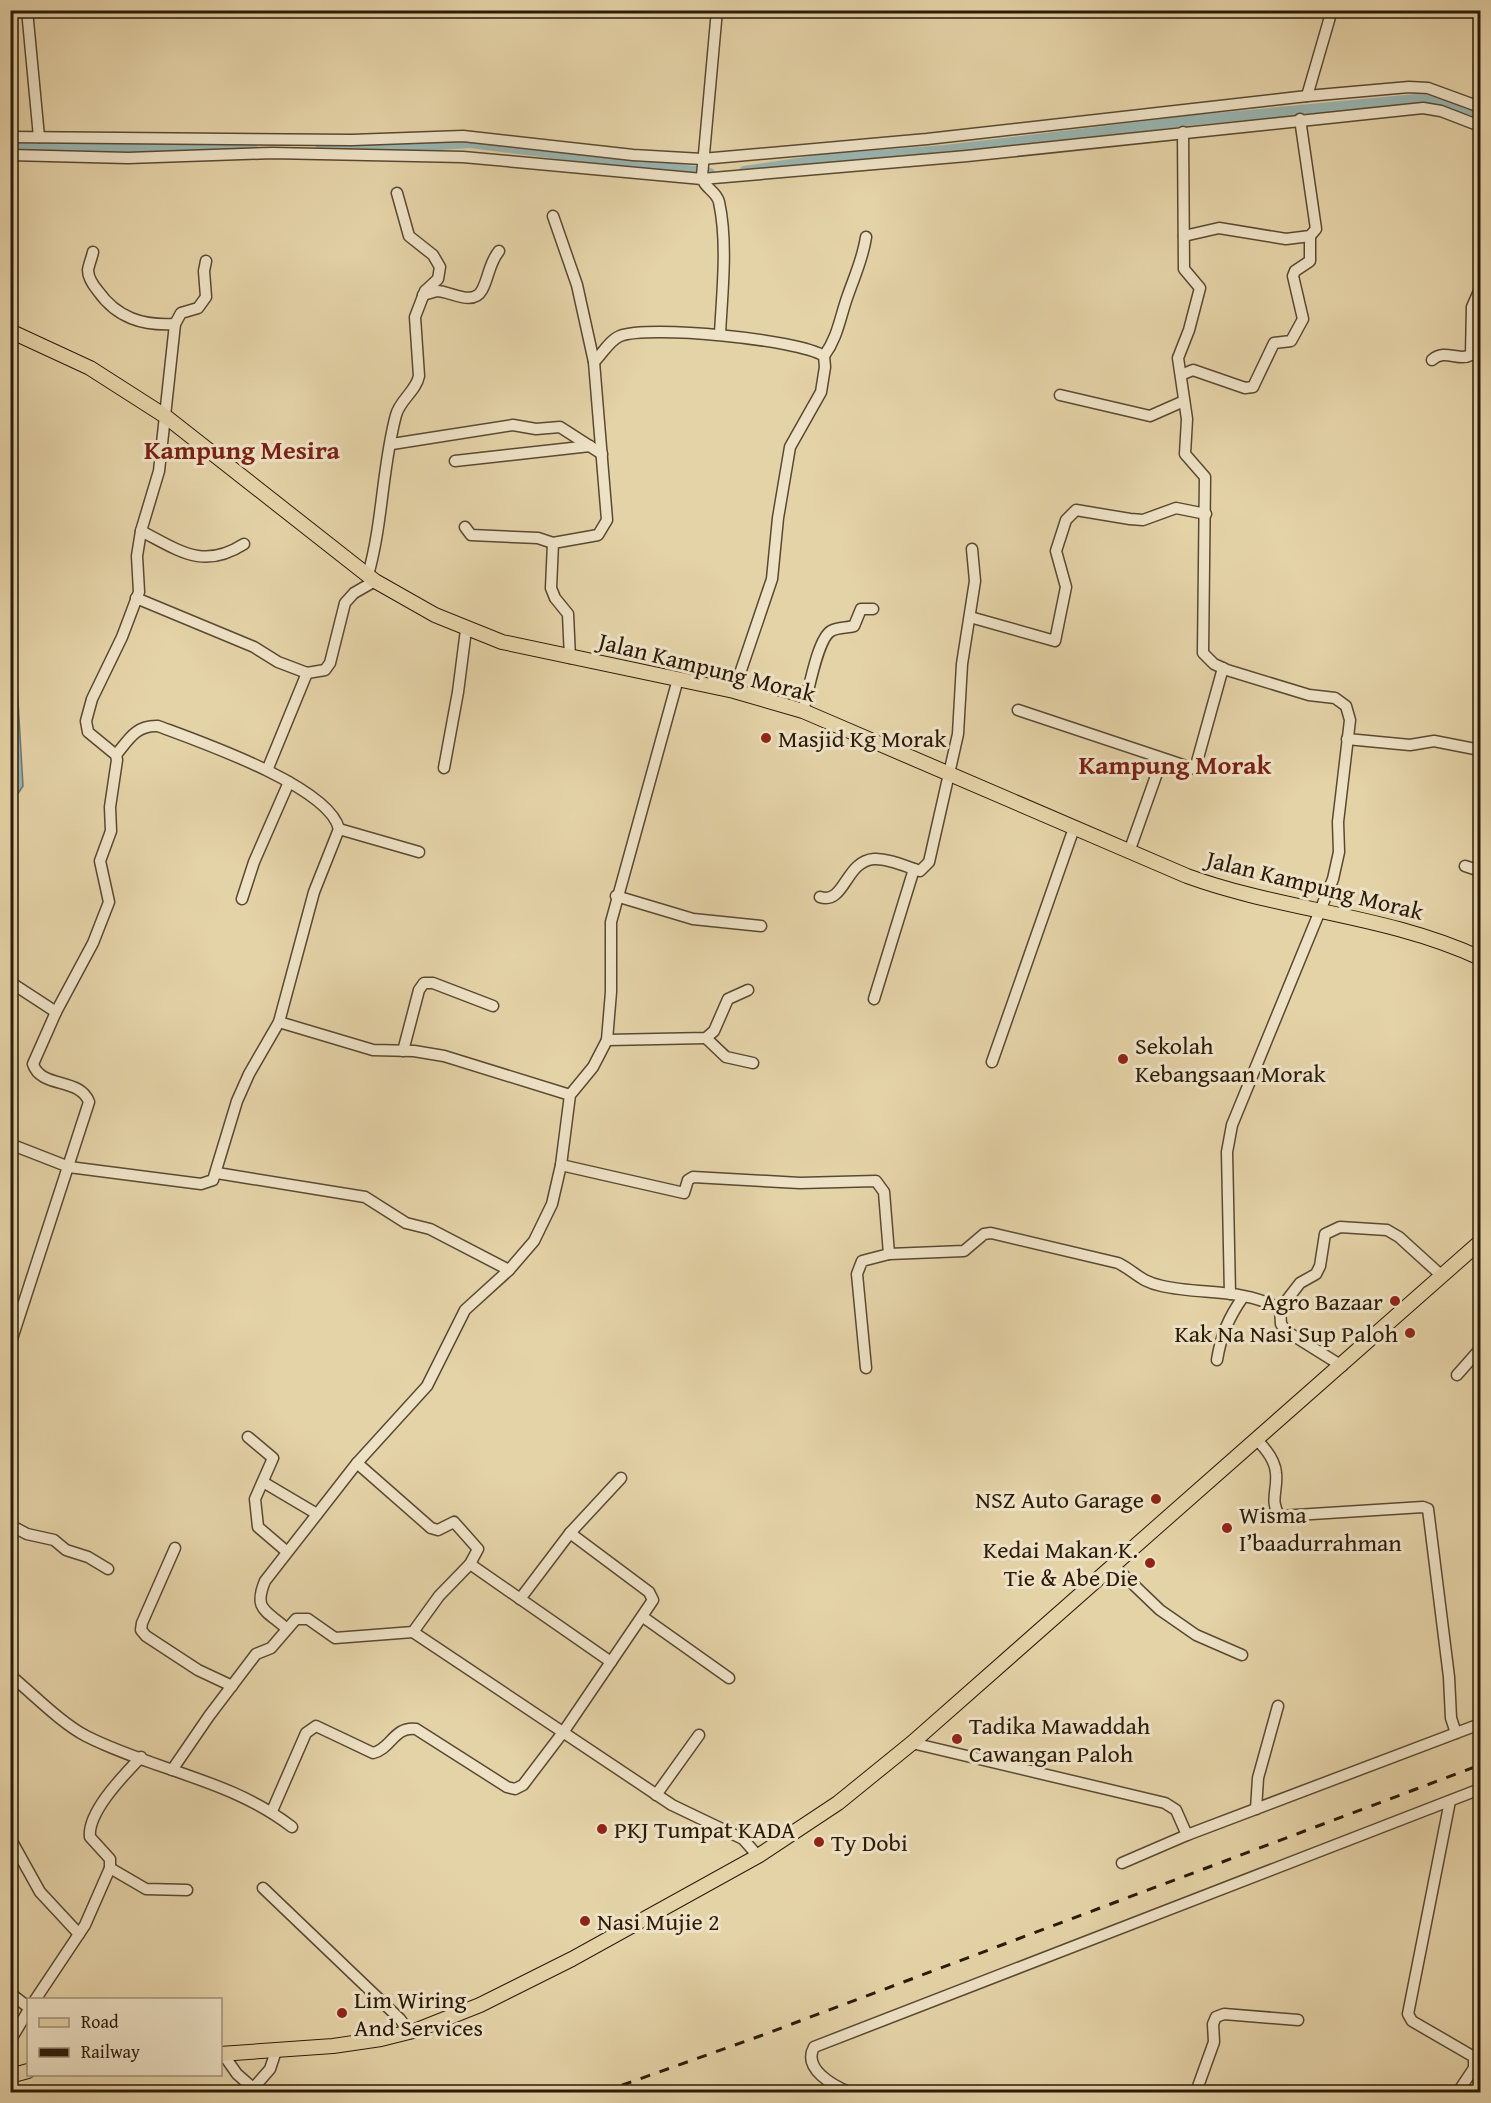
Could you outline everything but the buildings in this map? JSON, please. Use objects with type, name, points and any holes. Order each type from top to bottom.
[{"type":"main road","name":"Jalan Kampung Morak","points":[[10,331],[90,368],[165,416],[371,578],[466,630],[502,642],[678,679],[804,711],[1128,852],[1216,887],[1431,937],[1480,958]]},
{"type":"main road","points":[[222,2054],[352,2044],[410,2033],[472,2008],[572,1959],[758,1856],[838,1803],[912,1743],[1480,1244]]},
{"type":"main road","points":[[10,2076],[27,2071]]},
{"type":"street","points":[[27,10],[39,137]]},
{"type":"street","points":[[717,10],[702,177],[720,204],[723,269],[720,334]]},
{"type":"street","points":[[1307,96],[1332,10]]},
{"type":"street","points":[[10,155],[128,158],[260,146],[463,136],[702,161],[927,139],[1307,96],[1428,88],[1480,107]]},
{"type":"street","points":[[10,136],[463,157],[702,177],[968,156],[1300,119],[1423,108],[1441,111],[1480,126]]},
{"type":"street","points":[[1184,236],[1219,228],[1286,239],[1310,236],[1316,229],[1300,119]]},
{"type":"street","points":[[1183,132],[1184,271],[1200,288],[1190,330],[1179,358],[1187,419],[1185,454],[1205,475],[1202,645],[1208,658],[1223,668],[1309,695],[1342,702],[1349,712],[1338,822],[1340,852],[1334,879],[1232,1125],[1227,1152],[1230,1294]]},
{"type":"street","points":[[136,598],[235,638],[278,662],[307,673],[325,670],[330,663],[345,603],[371,578],[397,413],[418,380],[420,358],[414,322],[423,295],[438,279],[440,267],[433,255],[409,237],[397,193]]},
{"type":"street","points":[[465,527],[471,535],[538,538],[553,543],[598,535],[606,526],[594,362],[577,285],[553,216]]},
{"type":"street","points":[[1181,375],[1193,370],[1245,388],[1253,387],[1274,344],[1291,341],[1303,319],[1293,276],[1295,271],[1311,261],[1310,236]]},
{"type":"street","points":[[734,692],[772,579],[778,518],[790,447],[821,392],[825,367],[824,356],[835,340],[862,260],[866,237]]},
{"type":"street","points":[[423,295],[437,291],[471,298],[478,295],[482,290],[493,258],[499,251]]},
{"type":"street","points":[[93,252],[89,274],[93,284],[109,305],[138,322],[156,326],[175,324]]},
{"type":"street","points":[[10,1345],[89,1102],[86,1094],[80,1090],[42,1077],[35,1071],[33,1064],[56,1012],[93,943],[110,900],[100,861],[111,831],[110,807],[118,766],[116,755],[88,732],[86,721],[92,699],[122,637],[139,592],[137,556],[141,531],[159,471],[175,324],[181,313],[198,308],[206,297],[204,271],[206,261]]},
{"type":"street","points":[[1432,360],[1443,354],[1465,358],[1471,355],[1472,307],[1480,289]]},
{"type":"street","points":[[594,362],[618,337],[631,333],[720,334],[809,349],[824,356]]},
{"type":"street","points":[[1060,395],[1150,416],[1184,401]]},
{"type":"street","points":[[392,444],[515,425],[536,429],[563,428],[602,454]]},
{"type":"street","points":[[455,461],[590,446]]},
{"type":"street","points":[[970,616],[1055,641],[1066,587],[1056,551],[1070,514],[1076,510],[1136,520],[1176,508],[1206,514]]},
{"type":"street","points":[[141,531],[196,557],[227,555],[244,544]]},
{"type":"street","points":[[553,543],[551,588],[555,598],[568,614],[570,658]]},
{"type":"street","points":[[820,897],[829,899],[835,896],[854,868],[875,858],[920,872],[929,862],[958,734],[962,664],[975,581],[972,549]]},
{"type":"street","points":[[804,711],[817,658],[828,634],[833,630],[854,626],[861,609],[873,609]]},
{"type":"street","points":[[444,768],[466,630]]},
{"type":"street","points":[[1018,710],[1162,759],[1197,768],[1223,668]]},
{"type":"street","points":[[268,768],[307,673]]},
{"type":"street","points":[[287,1629],[262,1607],[259,1599],[265,1581],[286,1551],[357,1463],[427,1386],[465,1310],[509,1270],[534,1241],[552,1204],[561,1165],[570,1095],[593,1066],[607,1040],[611,992],[610,938],[616,897],[632,850],[678,679]]},
{"type":"street","points":[[10,1144],[69,1167],[201,1184],[213,1180],[237,1101],[249,1074],[279,1022],[314,892],[339,829],[333,814],[268,768],[158,726],[145,726],[135,731],[116,755]]},
{"type":"street","points":[[1347,739],[1410,745],[1434,741],[1480,750]]},
{"type":"street","points":[[1128,852],[1162,759]]},
{"type":"street","points":[[242,899],[254,862],[289,782]]},
{"type":"street","points":[[992,1062],[1074,828]]},
{"type":"street","points":[[339,829],[419,852]]},
{"type":"street","points":[[1466,866],[1480,871]]},
{"type":"street","points":[[874,999],[914,869]]},
{"type":"street","points":[[616,897],[693,918],[761,926]]},
{"type":"street","points":[[10,982],[56,1012]]},
{"type":"street","points":[[403,1051],[418,990],[424,983],[433,983],[493,1006]]},
{"type":"street","points":[[607,1040],[706,1038],[714,1031],[728,999],[748,990]]},
{"type":"street","points":[[279,1022],[374,1050],[444,1056],[570,1095]]},
{"type":"street","points":[[706,1038],[726,1057],[753,1063]]},
{"type":"street","points":[[561,1165],[684,1193],[688,1180],[693,1177],[800,1183],[876,1181],[884,1192],[889,1254]]},
{"type":"street","points":[[217,1173],[365,1197],[406,1223],[430,1229],[509,1270]]},
{"type":"street","points":[[1342,1366],[1286,1331],[1281,1324],[1280,1310],[1300,1283],[1316,1274],[1320,1266],[1325,1234],[1340,1227],[1380,1228],[1393,1232],[1442,1276]]},
{"type":"street","points":[[866,1368],[858,1266],[869,1258],[889,1254],[963,1251],[984,1234],[1000,1233],[1118,1263],[1134,1276],[1163,1286],[1230,1294],[1280,1310]]},
{"type":"street","points":[[1217,1360],[1221,1337],[1230,1316],[1243,1297]]},
{"type":"street","points":[[1457,1375],[1480,1349]]},
{"type":"street","points":[[248,1437],[273,1458],[255,1499],[258,1527],[286,1551]]},
{"type":"street","points":[[1257,1440],[1269,1455],[1276,1471],[1273,1501],[1280,1516],[1423,1507],[1428,1509],[1449,1677],[1451,1718],[1456,1733]]},
{"type":"street","points":[[357,1463],[431,1528],[438,1530],[451,1522],[457,1524],[478,1549],[470,1564],[439,1596],[413,1632]]},
{"type":"street","points":[[520,1599],[570,1533],[621,1478]]},
{"type":"street","points":[[263,1482],[317,1514]]},
{"type":"street","points":[[10,1525],[27,1534],[52,1540],[66,1550],[88,1557],[108,1569]]},
{"type":"street","points":[[272,1811],[306,1733],[312,1727],[322,1728],[373,1753],[385,1747],[399,1731],[416,1729],[507,1787],[515,1789],[527,1782],[652,1603],[652,1596],[570,1533]]},
{"type":"street","points":[[176,1548],[142,1623],[141,1630],[146,1636],[198,1671],[232,1686]]},
{"type":"street","points":[[470,1564],[611,1662]]},
{"type":"street","points":[[1113,1565],[1160,1610],[1196,1635],[1242,1655]]},
{"type":"street","points":[[172,1770],[256,1654],[271,1648],[300,1617],[308,1619],[335,1638],[413,1632],[564,1731],[656,1795],[743,1839],[758,1856]]},
{"type":"street","points":[[643,1617],[729,1678]]},
{"type":"street","points":[[10,1675],[84,1735],[219,1786],[272,1811],[292,1827]]},
{"type":"street","points":[[1256,1809],[1258,1778],[1278,1706]]},
{"type":"street","points":[[1122,1863],[1187,1835],[1480,1724]]},
{"type":"street","points":[[656,1795],[699,1735]]},
{"type":"street","points":[[912,1743],[1165,1803],[1176,1810],[1187,1835]]},
{"type":"street","points":[[36,1998],[79,1934],[110,1868],[110,1859],[90,1837],[103,1801],[141,1757]]},
{"type":"street","points":[[849,2092],[824,2080],[811,2055],[814,2047],[1480,1789]]},
{"type":"street","points":[[1450,1801],[1408,2014],[1412,2022],[1474,2057],[1474,2068],[1458,2092]]},
{"type":"street","points":[[10,1838],[40,1892],[79,1934]]},
{"type":"street","points":[[110,1868],[149,1890],[187,1890]]},
{"type":"street","points":[[263,1887],[400,2019],[410,2033]]},
{"type":"street","points":[[10,1993],[27,2008]]},
{"type":"street","points":[[10,2041],[27,2011]]},
{"type":"street","points":[[1196,2092],[1214,2042],[1213,2024],[1216,2017],[1224,2014],[1298,2020]]},
{"type":"street","points":[[222,2054],[232,2069],[252,2090],[270,2069],[276,2051]]},
{"type":"water","points":[[10,565],[23,786],[11,804],[13,785]]},
{"type":"waterway","points":[[744,171],[825,159],[945,150],[1195,120],[1416,99],[1440,100],[1480,113]]},
{"type":"waterway","points":[[320,149],[381,149],[470,143],[710,173]]},
{"type":"waterway","points":[[10,148],[253,149]]},
{"type":"railway","points":[[603,2092],[760,2036],[1480,1765]]},
{"type":"place","name":"Masjid Kg Morak","points":[[766,738]]},
{"type":"place","name":"Sekolah Kebangsaan Morak","points":[[1123,1059]]},
{"type":"place","name":"Agro Bazaar","points":[[1395,1301]]},
{"type":"place","name":"Kak Na Nasi Sup Paloh","points":[[1410,1333]]},
{"type":"place","name":"NSZ Auto Garage","points":[[1156,1499]]},
{"type":"place","name":"Wisma I’baadurrahman","points":[[1227,1528]]},
{"type":"place","name":"Kedai Makan K. Tie & Abe Die","points":[[1150,1563]]},
{"type":"place","name":"Tadika Mawaddah Cawangan Paloh","points":[[957,1739]]},
{"type":"place","name":"PKJ Tumpat KADA","points":[[602,1829]]},
{"type":"place","name":"Ty Dobi","points":[[819,1842]]},
{"type":"place","name":"Nasi Mujie 2","points":[[585,1921]]},
{"type":"place","name":"Lim Wiring And Services","points":[[342,2013]]},
{"type":"district","name":"Kampung Mesira","points":[[242,449]]},
{"type":"district","name":"Kampung Morak","points":[[1175,764]]}]
